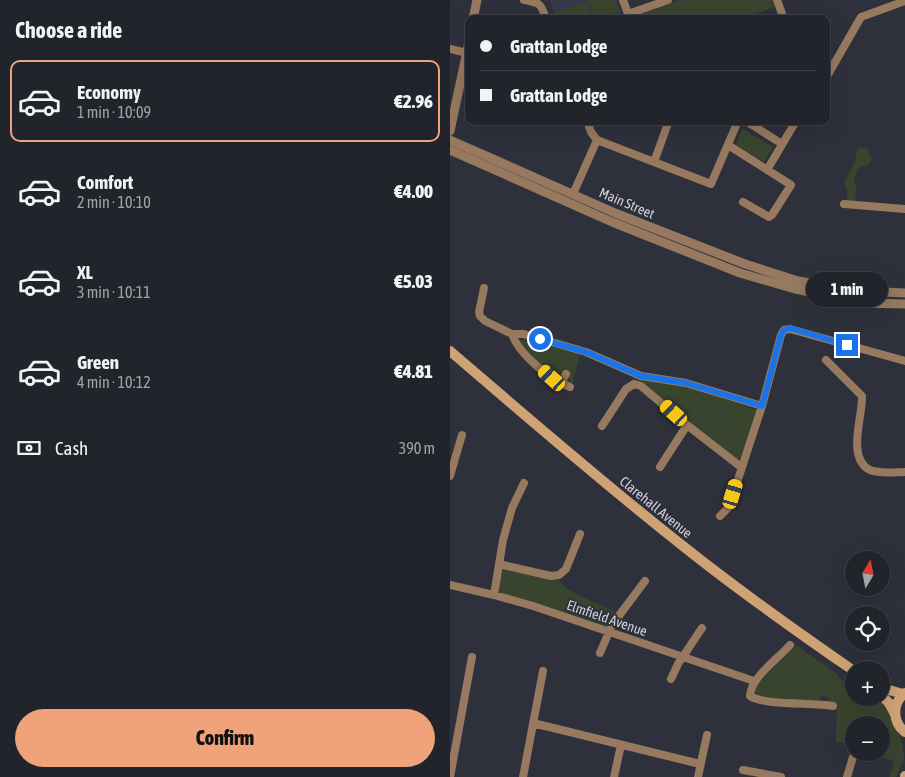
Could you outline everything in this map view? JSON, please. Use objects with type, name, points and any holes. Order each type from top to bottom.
[{"type":"main road","name":"Clarehall Avenue","points":[[450,352],[606,484],[684,547],[845,665]]},
{"type":"main road","points":[[890,690],[904,694],[897,703],[895,715]]},
{"type":"main road","points":[[890,705],[898,724],[905,732]]},
{"type":"street","points":[[474,15],[477,0]]},
{"type":"street","points":[[524,0],[538,3],[545,15]]},
{"type":"street","points":[[623,0],[629,15]]},
{"type":"street","points":[[631,15],[668,0]]},
{"type":"street","points":[[777,0],[783,15]]},
{"type":"street","points":[[830,71],[862,17],[905,1]]},
{"type":"street","points":[[450,49],[465,53]]},
{"type":"street","points":[[450,131],[465,62]]},
{"type":"street","points":[[588,125],[590,132],[597,140],[711,184],[736,125]]},
{"type":"street","points":[[654,162],[668,125]]},
{"type":"street","points":[[752,125],[782,144]]},
{"type":"street","points":[[767,170],[794,125]]},
{"type":"street","name":"Main Street","points":[[450,140],[656,230],[796,285],[905,293]]},
{"type":"street","points":[[573,194],[597,140]]},
{"type":"street","points":[[728,145],[791,184],[772,215],[767,216],[743,202]]},
{"type":"street","name":"Main Street","points":[[450,150],[654,239],[740,273],[865,303],[905,304]]},
{"type":"street","points":[[844,204],[905,209]]},
{"type":"street","points":[[484,288],[485,300],[480,316],[484,321],[512,334],[524,334],[586,352],[641,376],[686,383],[762,406]]},
{"type":"street","points":[[720,516],[729,507],[762,406],[784,330],[790,328],[905,361]]},
{"type":"street","points":[[512,334],[523,352],[552,378],[570,387]]},
{"type":"street","points":[[826,360],[862,396],[856,444],[858,456],[863,465],[874,471],[905,472]]},
{"type":"street","points":[[561,383],[566,374]]},
{"type":"street","points":[[602,426],[626,389],[634,384],[647,389],[687,426],[741,467]]},
{"type":"street","points":[[660,467],[687,426]]},
{"type":"street","points":[[450,476],[462,434]]},
{"type":"street","points":[[494,595],[503,540],[512,508],[524,483]]},
{"type":"street","points":[[499,564],[551,576],[559,575],[566,569],[580,534]]},
{"type":"street","points":[[600,653],[608,632],[645,581]]},
{"type":"street","name":"Elmfield Avenue","points":[[450,585],[494,595],[754,681]]},
{"type":"street","points":[[671,679],[682,658],[702,628]]},
{"type":"street","points":[[790,645],[754,681],[750,690],[750,696],[770,702],[824,701],[832,706]]},
{"type":"street","points":[[784,652],[791,659]]},
{"type":"street","points":[[450,777],[458,716],[472,657]]},
{"type":"street","points":[[523,777],[543,671]]},
{"type":"street","points":[[533,724],[700,764]]},
{"type":"street","points":[[698,777],[706,735]]},
{"type":"street","points":[[614,777],[621,745]]},
{"type":"street","points":[[847,777],[852,761]]},
{"type":"street","points":[[743,770],[779,777]]},
{"type":"shaded area","points":[[550,0],[617,0],[623,15],[555,15]]},
{"type":"green space","points":[[589,0],[615,0],[619,11],[608,15],[595,15]]},
{"type":"green space","points":[[680,0],[772,0],[775,7],[752,15],[636,15]]},
{"type":"green space","points":[[587,2],[592,15],[555,15],[554,12]]},
{"type":"green space","points":[[742,128],[773,147],[764,162],[736,145]]},
{"type":"green space","points":[[859,147],[868,149],[872,159],[870,164],[859,168],[854,179],[857,188],[854,204],[850,203],[847,199],[847,190],[844,182],[856,159],[856,152]]},
{"type":"green space","points":[[524,338],[580,354],[572,385],[567,375],[562,373],[555,377],[526,352],[519,342]]},
{"type":"green space","points":[[641,377],[687,386],[757,410],[741,457],[738,460],[734,459],[649,388],[640,384],[627,385],[633,378]]},
{"type":"green space","points":[[503,570],[559,580],[568,589],[614,611],[614,614],[604,627],[500,594],[499,582]]},
{"type":"green space","points":[[796,645],[837,674],[845,683],[845,706],[885,706],[892,718],[904,751],[904,759],[896,777],[889,777],[895,761],[890,760],[890,716],[845,716],[845,743],[836,742],[837,705],[830,702],[828,697],[822,696],[818,702],[768,698],[756,694],[755,690],[760,682]]},
{"type":"route","points":[[540,339],[586,352],[641,376],[686,383],[762,406],[784,330],[790,328],[847,345]]}]
